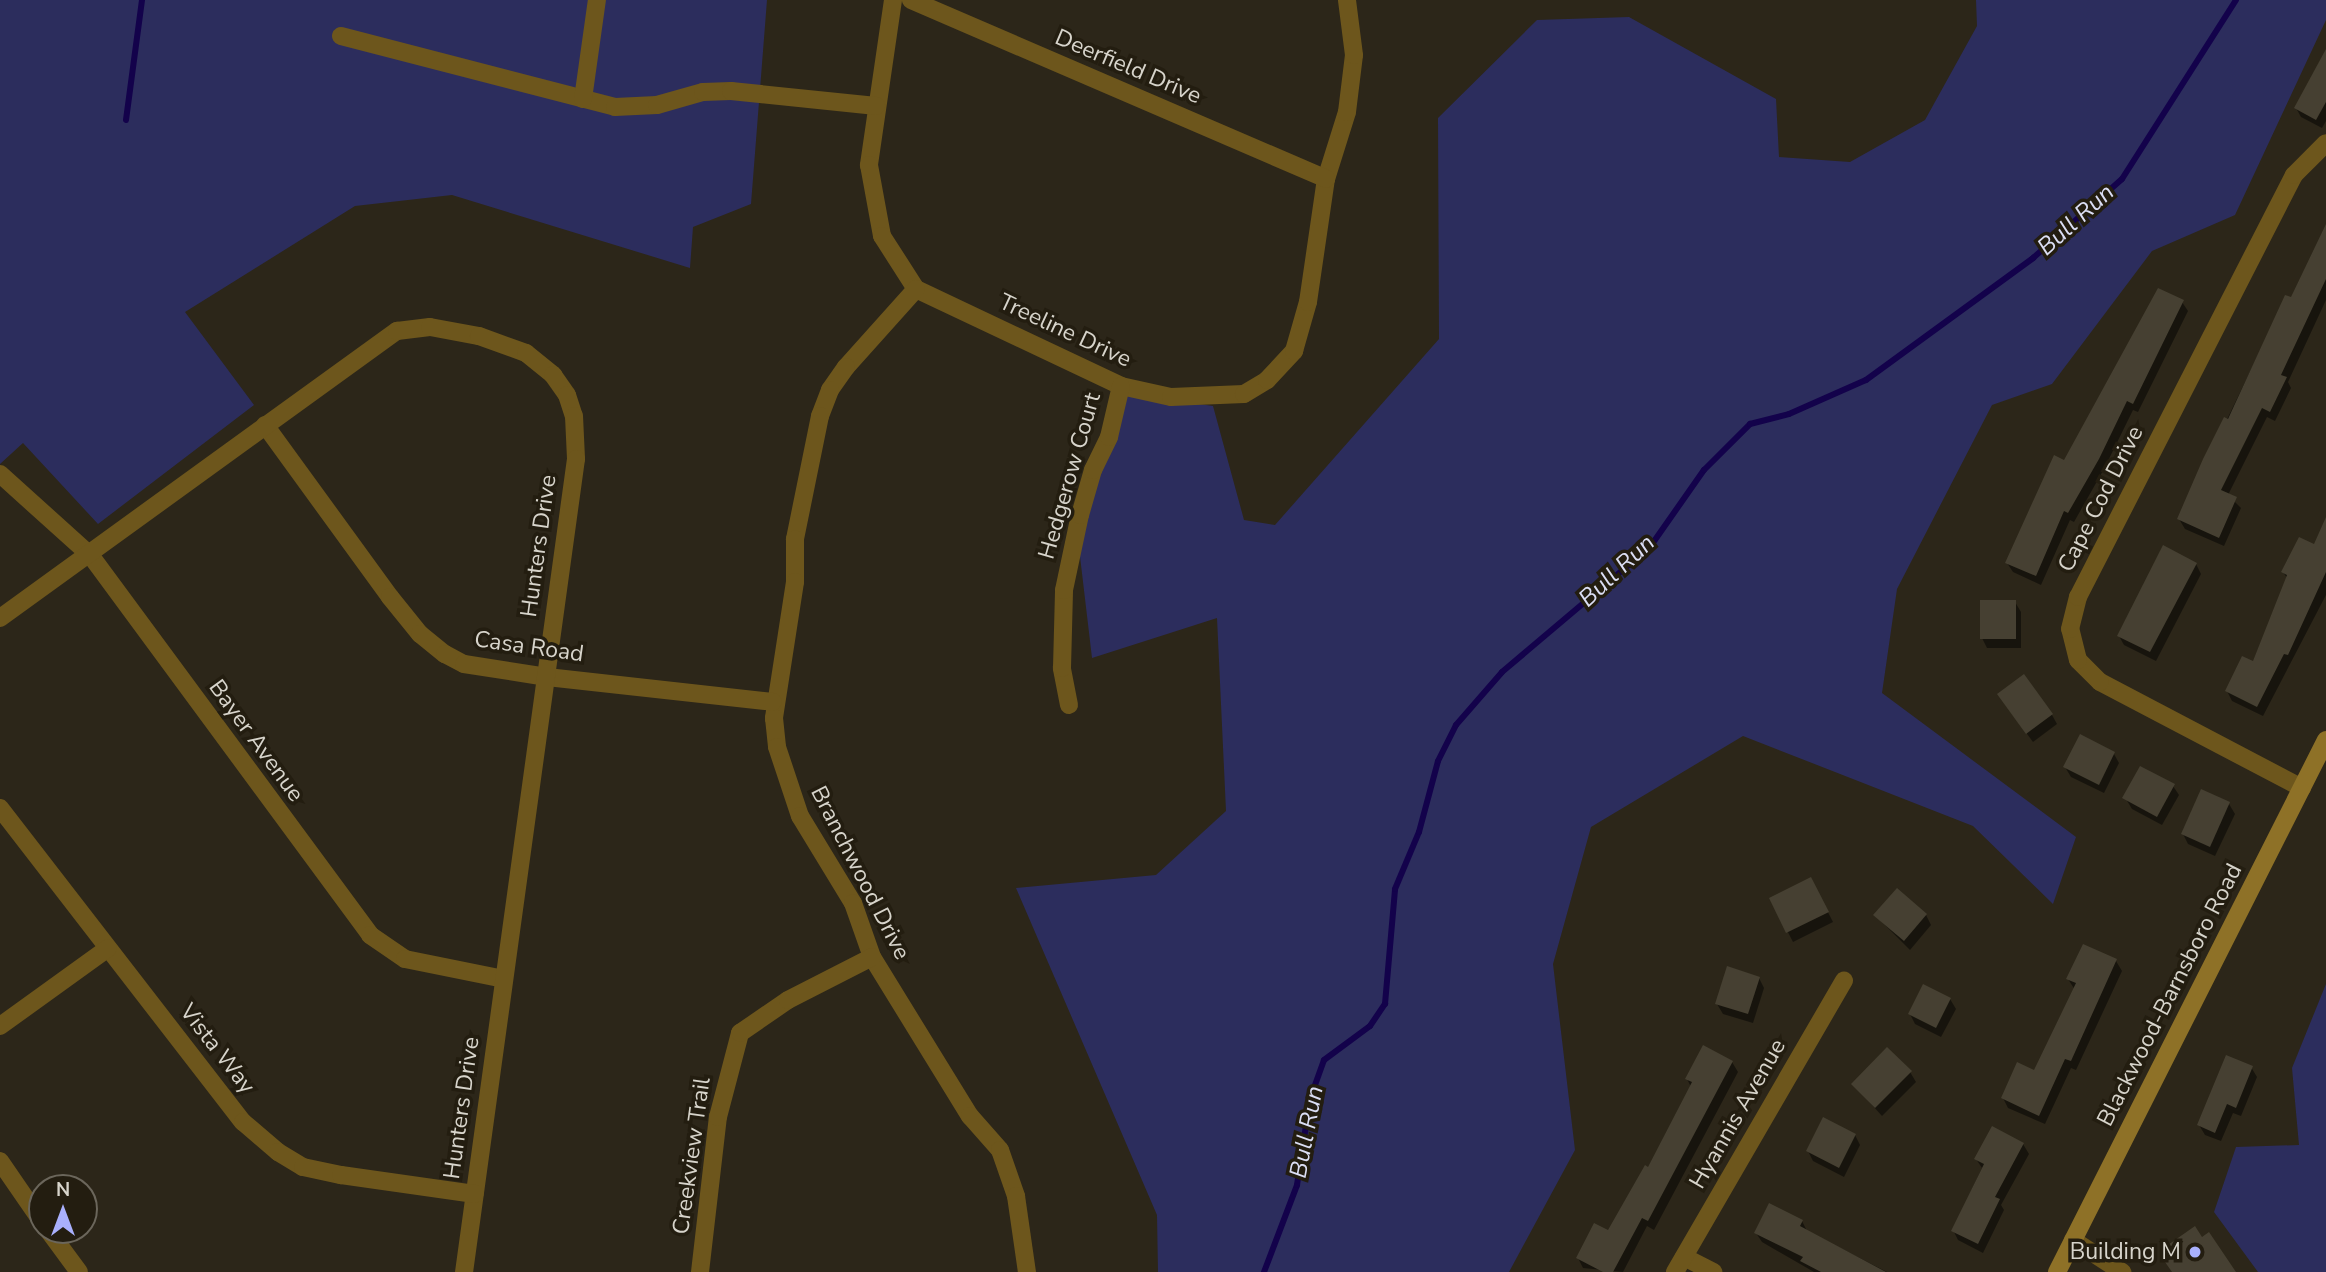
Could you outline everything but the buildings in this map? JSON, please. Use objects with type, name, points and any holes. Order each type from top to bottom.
[{"type":"main road","name":"Blackwood-Barnsboro Road","points":[[2057,1272],[2326,740]]},
{"type":"street","points":[[583,99],[597,0]]},
{"type":"street","points":[[893,0],[869,165],[882,236],[916,289]]},
{"type":"street","name":"Deerfield Drive","points":[[911,0],[1326,179]]},
{"type":"street","name":"Treeline Drive","points":[[916,289],[1121,386],[1171,397],[1200,397],[1244,394],[1267,380],[1294,351],[1308,302],[1326,179],[1348,112],[1354,55],[1347,0]]},
{"type":"street","points":[[341,36],[615,107],[657,105],[703,92],[731,91],[876,106]]},
{"type":"street","name":"Cape Cod Drive","points":[[2302,788],[2100,682],[2078,660],[2070,629],[2078,597],[2294,174],[2326,143]]},
{"type":"street","name":"Branchwood Drive","points":[[916,289],[846,367],[830,390],[820,416],[795,539],[795,582],[773,702],[777,747],[787,782],[820,854],[853,903],[872,957],[970,1116],[1000,1150],[1016,1196],[1026,1245],[1027,1272]]},
{"type":"street","name":"Hunters Drive","points":[[91,556],[265,425],[397,331],[430,327],[479,336],[526,353],[554,375],[568,395],[574,416],[576,459],[464,1272]]},
{"type":"street","name":"Hedgerow Court","points":[[1069,705],[1062,668],[1064,590],[1080,514],[1093,470],[1109,437],[1121,386]]},
{"type":"street","name":"Casa Road","points":[[265,425],[420,634],[464,664],[547,677],[773,702]]},
{"type":"street","name":"Bayer Avenue","points":[[0,474],[91,556],[370,935],[405,959],[504,979]]},
{"type":"street","points":[[0,618],[91,556]]},
{"type":"street","name":"Vista Way","points":[[0,808],[243,1122],[278,1152],[303,1167],[475,1194]]},
{"type":"street","points":[[0,1026],[108,948]]},
{"type":"street","name":"Creekview Trail","points":[[700,1272],[718,1117],[740,1033],[800,994],[872,957]]},
{"type":"street","name":"Hyannis Avenue","points":[[1679,1265],[1844,981]]},
{"type":"street","points":[[0,1161],[28,1202]]},
{"type":"street","points":[[2073,1240],[2122,1272]]},
{"type":"street","points":[[58,1244],[79,1272]]},
{"type":"street","points":[[1679,1265],[1713,1272]]},
{"type":"shaded area","points":[[0,0],[767,0],[751,204],[693,227],[690,268],[452,195],[355,206],[185,312],[254,405],[98,524],[23,443],[0,464]]},
{"type":"shaded area","points":[[1976,0],[2326,0],[2326,20],[2235,215],[2152,251],[2052,384],[1992,405],[1897,589],[1882,693],[2076,837],[2053,904],[1973,826],[1743,736],[1591,827],[1553,964],[1575,1150],[1509,1272],[1158,1272],[1157,1215],[1016,888],[1156,875],[1226,811],[1217,618],[1092,658],[1075,514],[1123,393],[1213,406],[1244,520],[1275,525],[1439,339],[1438,118],[1537,20],[1629,17],[1776,99],[1779,157],[1850,162],[1925,120],[1977,26]]},
{"type":"shaded area","points":[[2326,984],[2326,1272],[2258,1272],[2214,1212],[2236,1147],[2299,1145],[2292,1068]]},
{"type":"waterway","points":[[126,120],[142,0]]},
{"type":"waterway","name":"Bull Run","points":[[1264,1272],[1297,1185],[1310,1099],[1324,1060],[1370,1026],[1385,1004],[1395,889],[1419,832],[1438,761],[1456,725],[1502,672],[1650,547],[1704,470],[1750,424],[1789,414],[1866,380],[2033,258],[2122,179],[2236,0]]},
{"type":"place","name":"Building M","points":[[2195,1252]]}]
